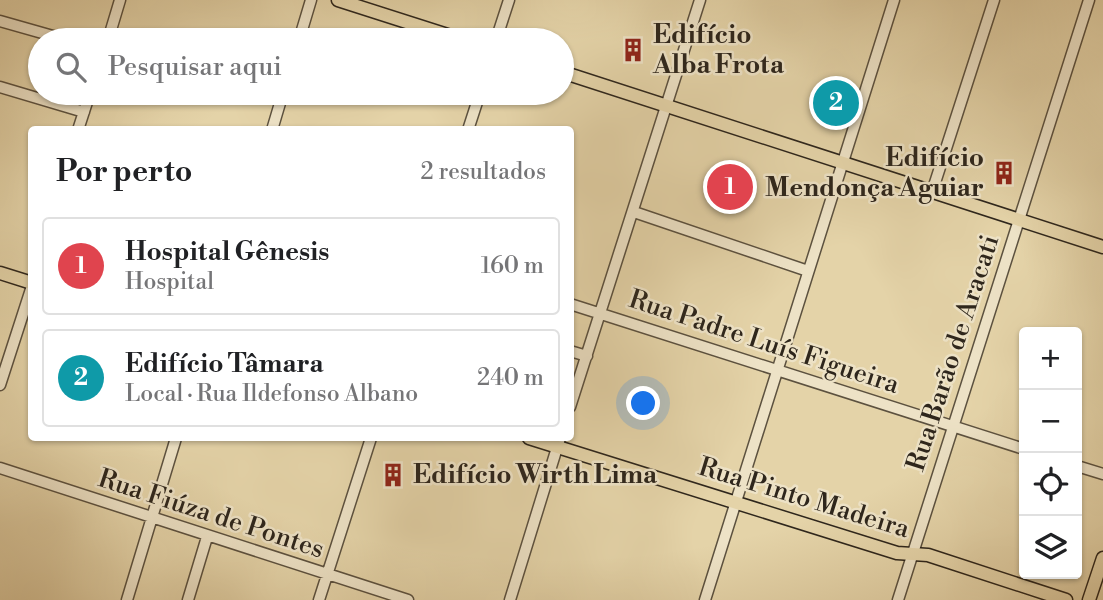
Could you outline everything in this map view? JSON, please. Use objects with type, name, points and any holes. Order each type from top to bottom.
[{"type":"main road","points":[[338,0],[426,28]]},
{"type":"main road","points":[[574,76],[1103,247]]},
{"type":"main road","points":[[0,273],[28,283]]},
{"type":"main road","name":"Rua Pinto Madeira","points":[[559,442],[735,503],[912,555],[928,555],[1066,600]]},
{"type":"main road","points":[[1089,600],[1103,558]]},
{"type":"street","points":[[112,28],[120,0]]},
{"type":"street","points":[[303,28],[311,0]]},
{"type":"street","points":[[500,28],[509,0]]},
{"type":"street","points":[[574,395],[700,0]]},
{"type":"street","points":[[705,600],[894,0]]},
{"type":"street","points":[[932,192],[994,0]]},
{"type":"street","name":"Rua Barão de Aracati","points":[[898,600],[1089,0]]},
{"type":"street","points":[[0,21],[28,29]]},
{"type":"street","points":[[0,87],[28,95]]},
{"type":"street","points":[[60,105],[84,112]]},
{"type":"street","points":[[79,126],[86,105]]},
{"type":"street","points":[[273,126],[279,105]]},
{"type":"street","points":[[469,126],[476,105]]},
{"type":"street","points":[[634,212],[807,271]]},
{"type":"street","points":[[0,385],[28,297]]},
{"type":"street","name":"Rua Padre Luís Figueira","points":[[574,305],[1019,447]]},
{"type":"street","points":[[574,352],[587,356]]},
{"type":"street","points":[[127,600],[175,441]]},
{"type":"street","points":[[319,600],[370,441]]},
{"type":"street","points":[[510,600],[559,442]]},
{"type":"street","name":"Rua Fiúza de Pontes","points":[[0,468],[408,600]]},
{"type":"street","points":[[1082,468],[1103,474]]},
{"type":"street","points":[[188,600],[207,537]]},
{"type":"place","name":"Edifício Alba Frota","points":[[633,50]]},
{"type":"place","name":"Edifício Tâmara","points":[[836,103]]},
{"type":"place","name":"Edifício Mendonça Aguiar","points":[[1004,173]]},
{"type":"place","name":"Hospital Gênesis","points":[[730,187]]},
{"type":"place","name":"Edifício Wirth Lima","points":[[393,475]]}]
